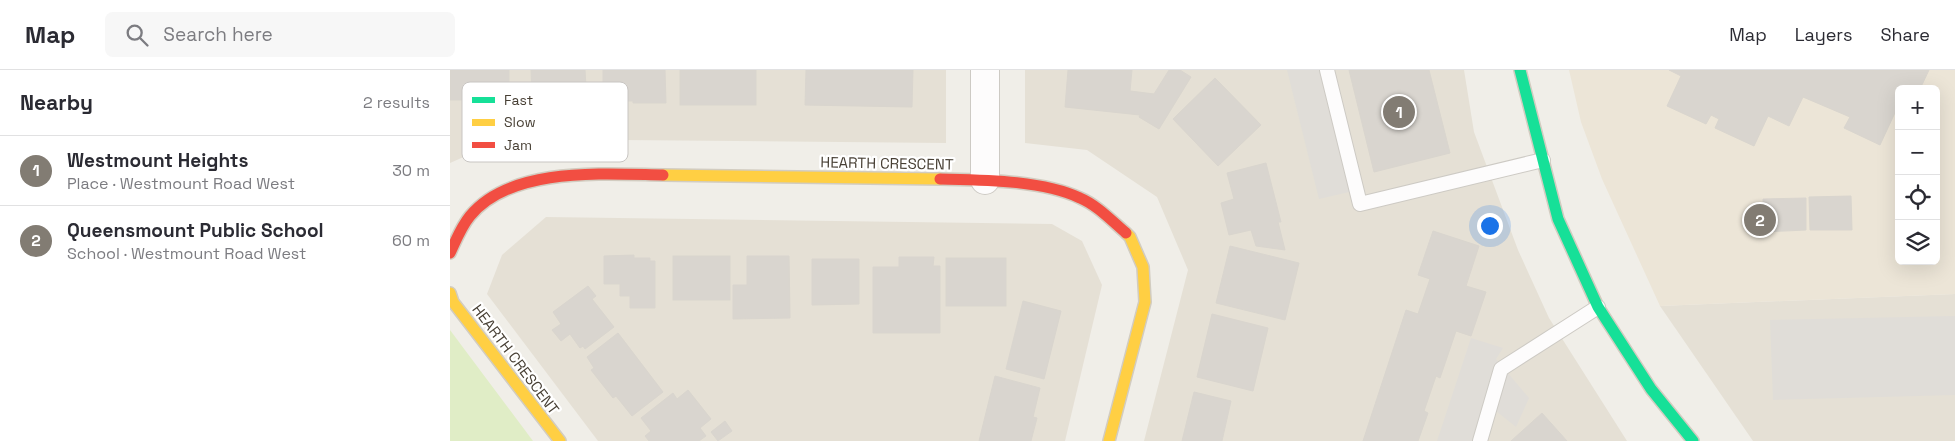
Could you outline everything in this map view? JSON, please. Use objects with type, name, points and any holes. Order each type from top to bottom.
[{"type":"street","points":[[985,70],[985,180]]},
{"type":"street","points":[[1520,70],[1558,219],[1598,307],[1651,389],[1693,441]]},
{"type":"street","name":"HEARTH CRESCENT","points":[[450,253],[456,236],[468,218],[487,200],[522,183],[574,174],[985,180],[1048,188],[1081,198],[1105,215],[1130,237],[1143,267],[1145,302],[1109,441]]},
{"type":"street","name":"HEARTH CRESCENT","points":[[450,293],[453,302],[560,441]]},
{"type":"lane","points":[[1327,70],[1360,204],[1543,160]]},
{"type":"lane","points":[[1480,441],[1501,369],[1598,307]]},
{"type":"shaded area","points":[[450,70],[946,70],[946,143],[628,140],[628,82],[462,82],[462,158],[450,163]]},
{"type":"shaded area","points":[[1025,70],[1464,70],[1474,132],[1518,250],[1549,318],[1627,441],[1144,441],[1188,270],[1157,197],[1087,150],[1025,143]]},
{"type":"shaded area","points":[[1287,70],[1333,70],[1362,189],[1319,199]]},
{"type":"shaded area","points":[[1569,70],[1955,70],[1955,294],[1660,306],[1602,179],[1581,122]]},
{"type":"shaded area","points":[[546,217],[1052,224],[1082,241],[1102,285],[1065,441],[598,441],[487,294],[502,255]]},
{"type":"shaded area","points":[[1955,294],[1955,441],[1753,441],[1660,306]]},
{"type":"shaded area","points":[[1955,316],[1955,395],[1773,400],[1770,320]]},
{"type":"shaded area","points":[[1471,338],[1503,348],[1496,359],[1529,398],[1516,427],[1496,411],[1488,441],[1437,441]]},
{"type":"green space","points":[[450,330],[533,441],[450,441]]},
{"type":"building","points":[[450,70],[509,70],[509,82],[462,82],[462,100],[450,100]]},
{"type":"building","points":[[531,70],[585,70],[586,82],[531,82]]},
{"type":"building","points":[[603,70],[665,70],[666,103],[633,103],[633,101],[628,101],[628,82],[603,82]]},
{"type":"building","points":[[680,70],[756,70],[756,105],[680,105]]},
{"type":"building","points":[[806,70],[913,70],[912,107],[805,105]]},
{"type":"building","points":[[1068,70],[1132,70],[1130,91],[1154,94],[1169,70],[1180,70],[1191,77],[1159,129],[1139,117],[1140,115],[1065,107]]},
{"type":"building","points":[[1349,70],[1429,70],[1450,153],[1374,172]]},
{"type":"building","points":[[1669,70],[1929,70],[1922,85],[1895,85],[1895,113],[1880,145],[1844,128],[1850,117],[1803,97],[1789,126],[1768,116],[1754,146],[1715,128],[1719,119],[1711,115],[1706,124],[1667,106],[1681,76]]},
{"type":"building","points":[[1215,78],[1261,125],[1218,166],[1173,119]]},
{"type":"building","points":[[1266,163],[1281,222],[1278,222],[1285,250],[1256,246],[1251,230],[1229,235],[1221,203],[1234,199],[1227,173]]},
{"type":"building","points":[[1851,196],[1852,230],[1810,230],[1809,197]]},
{"type":"building","points":[[1806,198],[1806,230],[1764,232],[1763,199]]},
{"type":"building","points":[[1433,231],[1479,246],[1466,286],[1486,292],[1471,336],[1456,331],[1440,378],[1436,376],[1424,411],[1428,413],[1418,441],[1363,441],[1406,310],[1418,314],[1430,279],[1418,275]]},
{"type":"building","points":[[1230,246],[1299,263],[1285,320],[1216,303]]},
{"type":"building","points":[[634,255],[634,258],[650,258],[650,261],[655,261],[655,308],[630,308],[630,296],[620,296],[620,284],[604,284],[604,256]]},
{"type":"building","points":[[673,256],[730,256],[730,300],[673,300]]},
{"type":"building","points":[[747,256],[789,256],[790,318],[733,319],[733,285],[747,285]]},
{"type":"building","points":[[899,257],[934,257],[933,266],[940,266],[940,333],[873,333],[873,267],[899,267]]},
{"type":"building","points":[[946,258],[1006,258],[1006,306],[946,306]]},
{"type":"building","points":[[812,259],[859,259],[859,304],[812,305]]},
{"type":"building","points":[[588,286],[596,296],[592,299],[614,327],[585,349],[583,346],[580,348],[570,334],[561,341],[552,330],[561,324],[553,312]]},
{"type":"building","points":[[1023,301],[1061,311],[1044,379],[1006,369]]},
{"type":"building","points":[[1212,314],[1268,328],[1253,391],[1197,377]]},
{"type":"building","points":[[618,333],[663,392],[632,416],[616,396],[613,398],[591,370],[594,368],[587,357]]},
{"type":"building","points":[[995,376],[1040,388],[1033,417],[1037,418],[1031,441],[979,441]]},
{"type":"building","points":[[688,390],[711,419],[700,428],[706,436],[699,441],[649,441],[645,436],[651,431],[641,418],[673,393],[677,399]]},
{"type":"building","points":[[1194,392],[1231,401],[1222,441],[1182,441]]},
{"type":"building","points":[[1542,413],[1567,441],[1511,441]]},
{"type":"building","points":[[725,421],[732,431],[718,441],[711,432]]},
{"type":"traffic: fast","points":[[1520,70],[1558,219],[1598,307],[1651,389],[1693,441]]},
{"type":"traffic: slow","points":[[663,175],[940,179]]},
{"type":"traffic: slow","points":[[1109,441],[1145,302],[1143,267],[1130,237],[1126,233]]},
{"type":"traffic: slow","points":[[450,293],[453,302],[560,441]]},
{"type":"traffic: jam","points":[[450,253],[461,229],[470,216],[488,200],[509,188],[560,176],[587,174],[663,175]]},
{"type":"traffic: jam","points":[[940,179],[1012,182],[1065,192],[1092,205],[1126,233]]},
{"type":"place","name":"Westmount Heights","points":[[1399,112]]},
{"type":"place","name":"Queensmount Public School","points":[[1760,220]]}]
